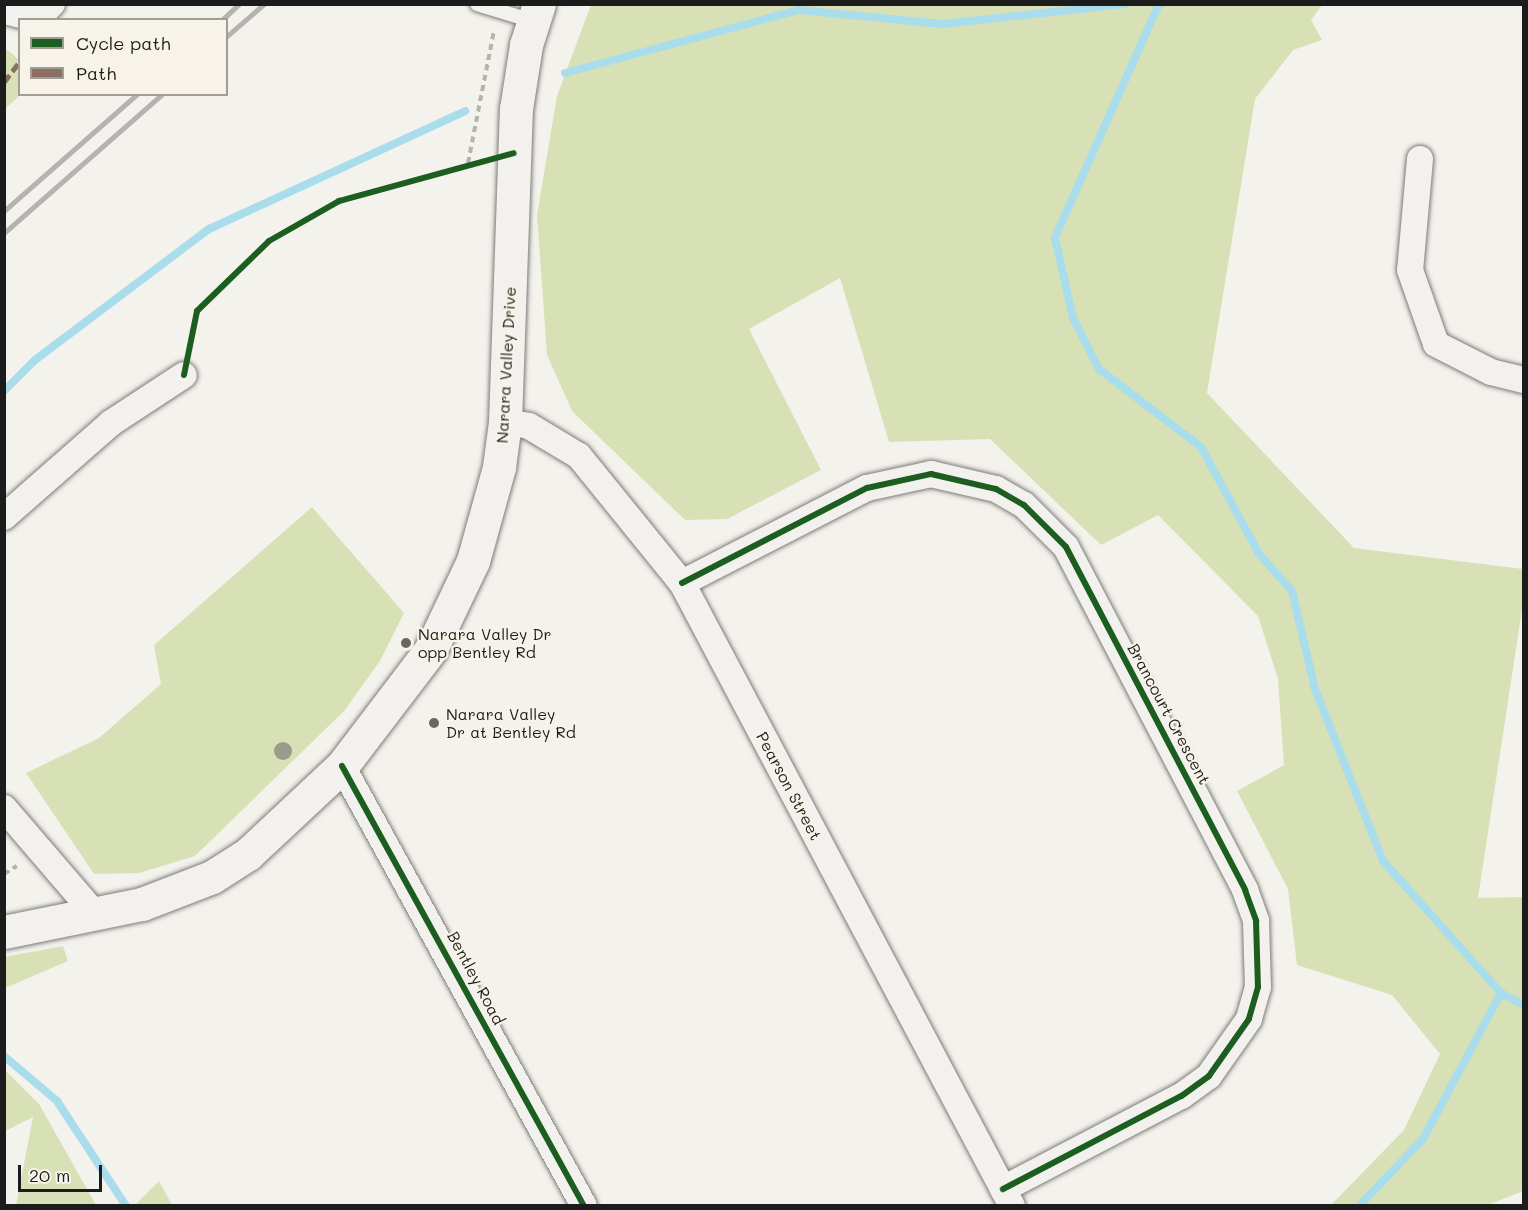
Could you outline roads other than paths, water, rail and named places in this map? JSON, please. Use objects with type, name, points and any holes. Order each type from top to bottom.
[{"type":"main road","name":"Narara Valley Drive","points":[[4,932],[142,904],[212,877],[279,828],[342,766],[404,688],[454,608],[486,518],[505,422],[514,153],[519,84],[536,13]]},
{"type":"street","points":[[38,18],[52,4]]},
{"type":"street","points":[[4,11],[33,18]]},
{"type":"street","points":[[1420,159],[1410,270],[1436,344],[1491,372],[1524,380]]},
{"type":"street","points":[[4,517],[111,423],[184,375]]},
{"type":"street","name":"Pearson Street","points":[[505,422],[529,426],[579,456],[682,583],[1008,1197]]},
{"type":"street","name":"Brancourt Crescent","points":[[682,583],[867,488],[931,474],[1005,495],[1048,525],[1066,547],[1245,890],[1256,921],[1258,987],[1249,1019],[1209,1076],[1181,1096],[1008,1197]]},
{"type":"street","name":"Bentley Road","points":[[342,766],[584,1206]]},
{"type":"street","points":[[4,808],[95,914]]},
{"type":"lane","points":[[477,4],[498,11],[536,13]]},
{"type":"waterway","points":[[565,73],[799,10],[942,24],[1126,4]]},
{"type":"waterway","points":[[1159,4],[1055,238],[1073,318],[1099,369],[1201,447],[1259,554],[1292,591],[1315,689],[1383,861],[1501,993],[1524,1005]]},
{"type":"waterway","points":[[4,391],[35,360],[209,229],[465,111]]},
{"type":"waterway","points":[[1359,1206],[1423,1139],[1501,993]]},
{"type":"waterway","points":[[4,1056],[57,1101],[126,1206]]},
{"type":"railway","points":[[224,18],[239,4]]},
{"type":"railway","points":[[228,35],[264,4]]},
{"type":"railway","points":[[4,211],[135,96]]},
{"type":"railway","points":[[4,233],[160,96]]},
{"type":"place","name":"Narara Valley Dr opp Bentley Rd","points":[[406,643]]},
{"type":"place","name":"Narara Valley Dr at Bentley Rd","points":[[434,723]]}]
